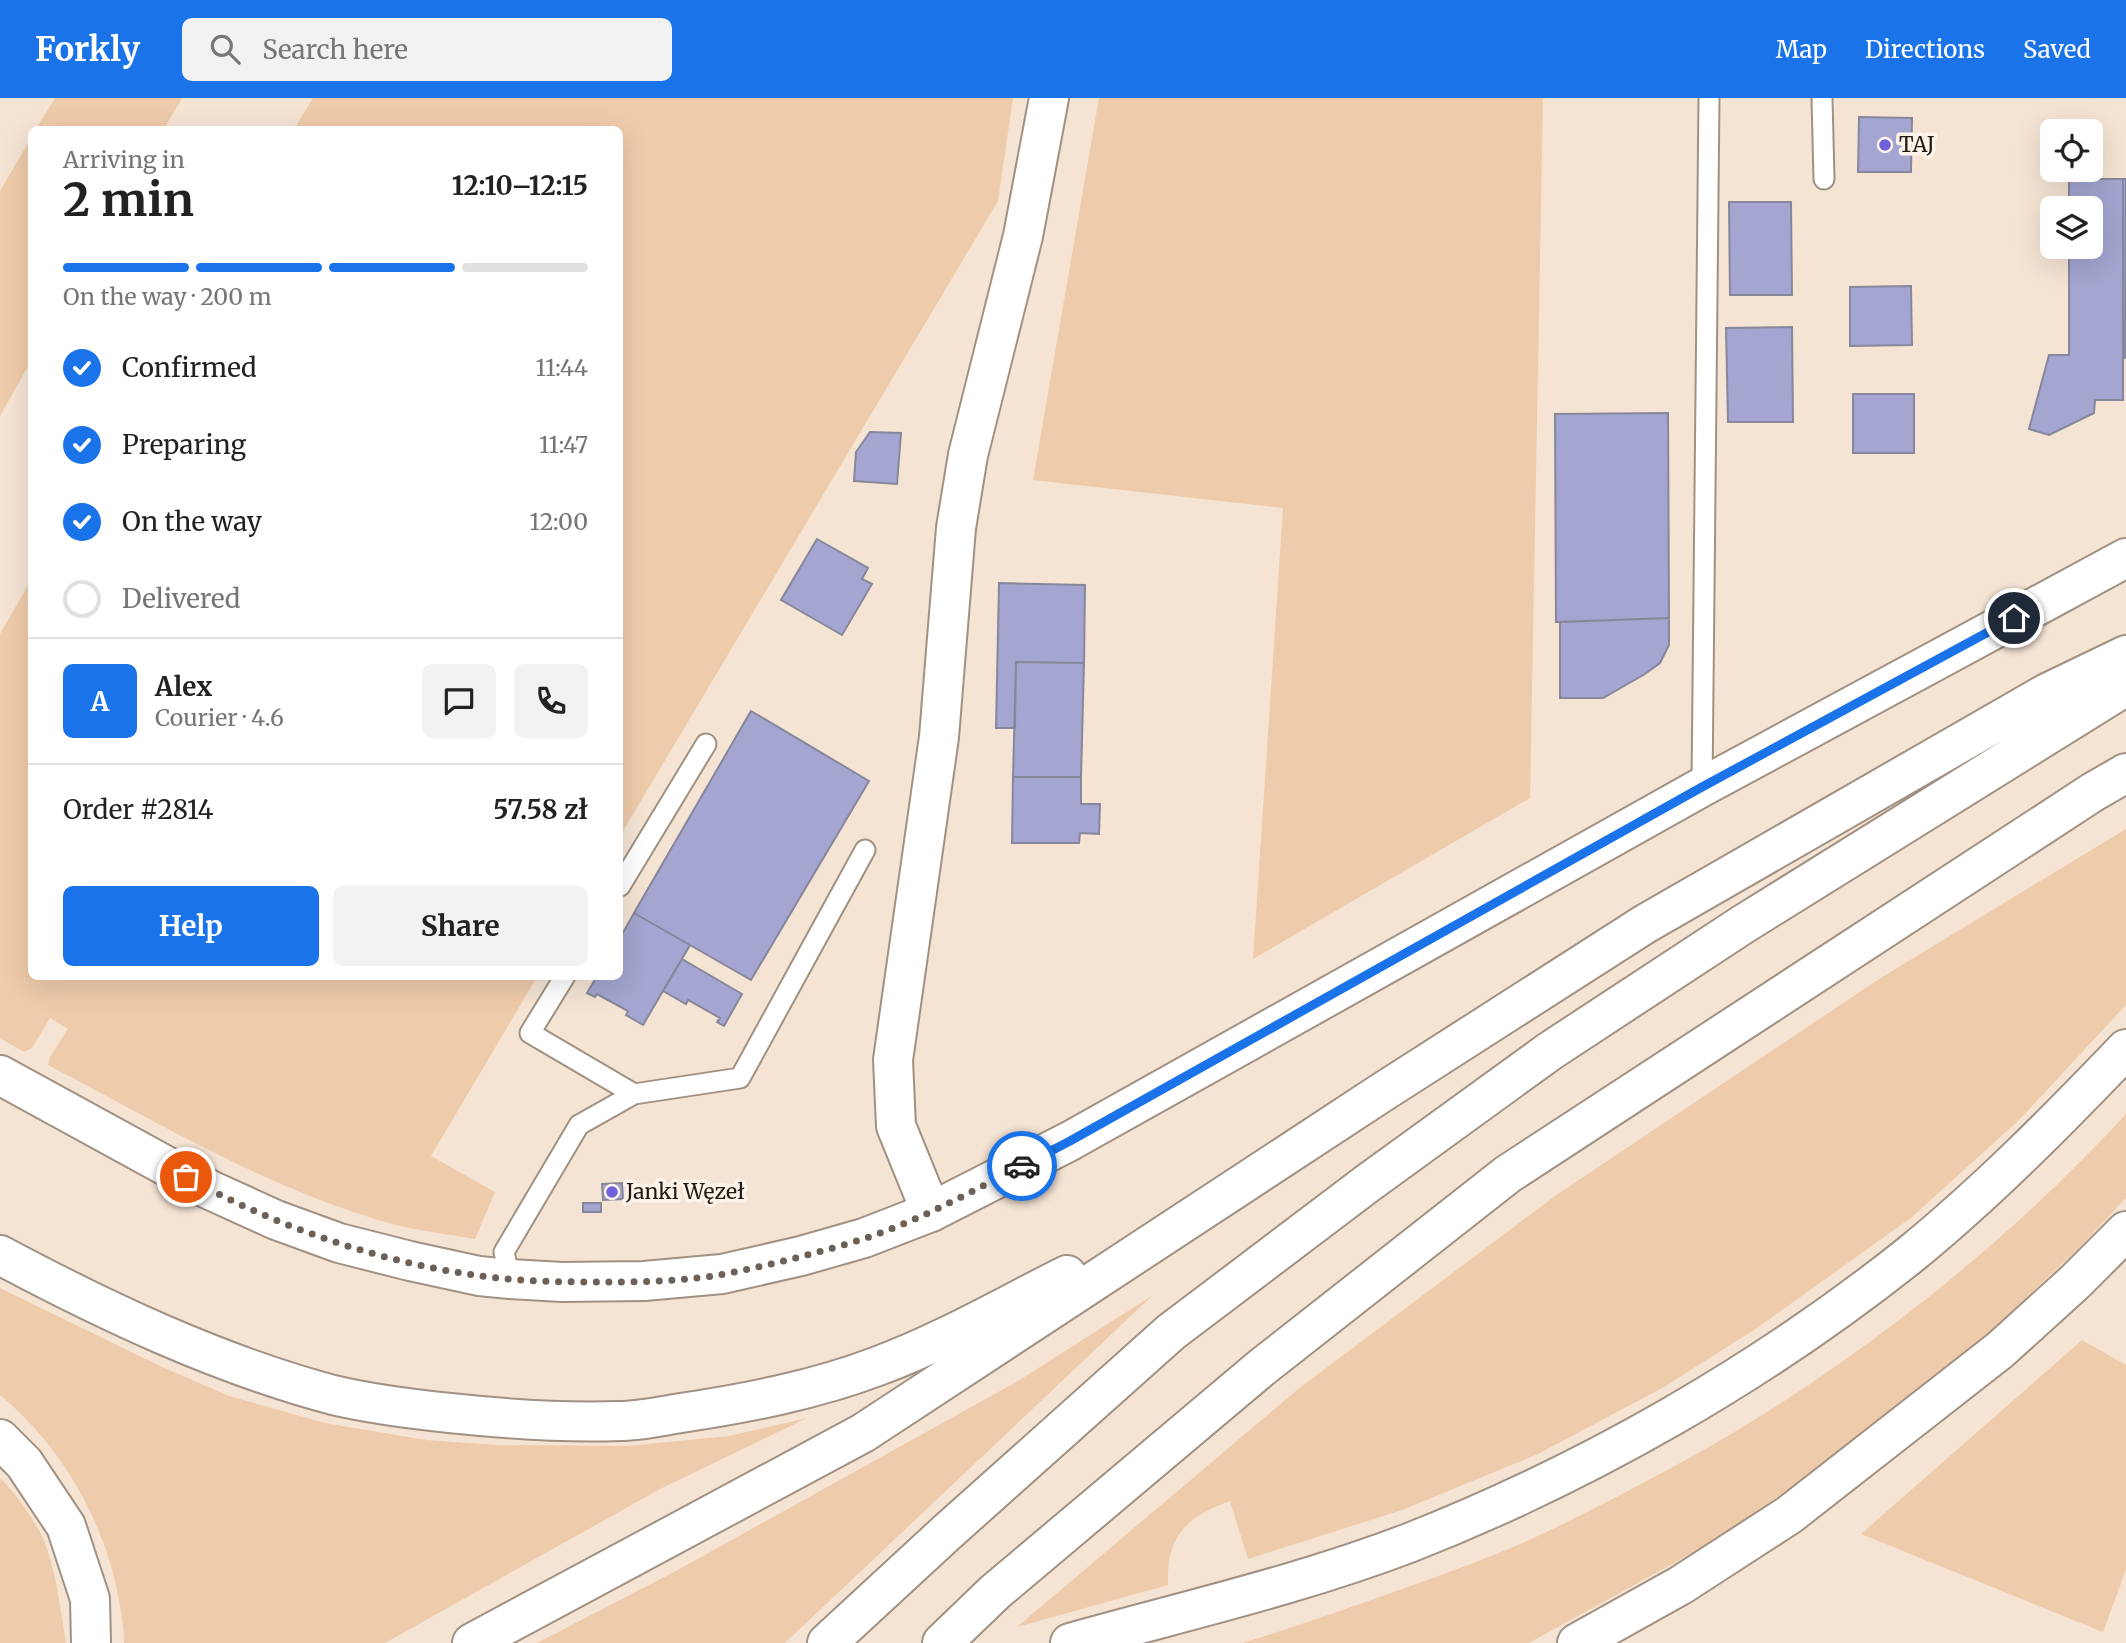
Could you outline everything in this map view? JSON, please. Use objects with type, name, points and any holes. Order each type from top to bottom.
[{"type":"main road","points":[[931,1212],[896,1126],[893,1060],[939,737],[956,528],[968,455],[1023,236],[1049,98]]},
{"type":"main road","points":[[0,1074],[210,1190],[276,1220],[338,1243],[480,1276],[510,1279],[562,1282],[644,1281],[722,1275],[864,1238],[931,1212],[1070,1141],[1702,787],[2126,558]]},
{"type":"main road","points":[[472,1643],[863,1433],[1645,924],[2047,693],[2126,655]]},
{"type":"main road","points":[[827,1643],[1171,1332],[1368,1182],[1550,1051],[1742,925],[2126,686]]},
{"type":"main road","points":[[942,1643],[995,1592],[1261,1368],[1508,1174],[1767,1002],[2126,773]]},
{"type":"main road","points":[[1070,1643],[1228,1601],[1408,1543],[1554,1478],[1644,1431],[1757,1365],[1836,1311],[1911,1254],[2051,1128],[2126,1049]]},
{"type":"main road","points":[[0,1255],[68,1291],[184,1343],[334,1395],[400,1408],[491,1417],[621,1422],[785,1394],[878,1366],[957,1331],[1263,1171]]},
{"type":"main road","points":[[1577,1643],[1681,1586],[1789,1515],[2000,1350],[2126,1231]]},
{"type":"main road","points":[[0,1439],[24,1463],[66,1526],[90,1599],[91,1643]]},
{"type":"lane","points":[[1702,787],[1709,98]]},
{"type":"lane","points":[[1822,98],[1824,179]]},
{"type":"lane","points":[[623,881],[706,744]]},
{"type":"lane","points":[[510,1279],[504,1252],[579,1125],[634,1094],[740,1078],[865,850]]},
{"type":"lane","points":[[563,980],[530,1033],[634,1094]]},
{"type":"shaded area","points":[[55,98],[182,98],[166,126],[38,126]]},
{"type":"shaded area","points":[[313,98],[1013,98],[998,201],[623,831],[623,126],[296,126]]},
{"type":"shaded area","points":[[1099,98],[1543,98],[1530,798],[1253,959],[1283,508],[1033,480]]},
{"type":"shaded area","points":[[28,143],[28,366],[0,416],[0,191]]},
{"type":"shaded area","points":[[28,585],[28,980],[535,980],[431,1156],[495,1192],[475,1239],[392,1224],[347,1210],[259,1174],[173,1132],[48,1065],[50,1057],[68,1029],[50,1018],[32,1048],[24,1052],[0,1038],[0,634]]},
{"type":"shaded area","points":[[2126,829],[2126,1005],[2019,1120],[1912,1217],[1757,1328],[1664,1387],[1538,1454],[1402,1510],[1248,1559],[1230,1501],[1201,1514],[1182,1531],[1171,1553],[1168,1585],[1017,1627],[1297,1390],[1555,1196],[1879,979]]},
{"type":"shaded area","points":[[2126,1114],[2126,1198],[2078,1249],[1982,1339],[1908,1401],[1818,1469],[1712,1542],[1529,1643],[1242,1643],[1362,1603],[1518,1545],[1622,1494],[1722,1440],[1859,1350],[1940,1288],[2055,1187]]},
{"type":"shaded area","points":[[0,1288],[160,1366],[229,1396],[325,1423],[426,1440],[498,1445],[627,1446],[729,1436],[807,1418],[660,1489],[385,1643],[124,1643],[114,1576],[93,1517],[79,1490],[44,1439],[0,1395]]},
{"type":"shaded area","points":[[1153,1295],[785,1643],[537,1643],[674,1572],[1018,1381]]},
{"type":"shaded area","points":[[2082,1340],[2126,1365],[2126,1570],[2103,1632],[1861,1534]]},
{"type":"shaded area","points":[[0,1478],[25,1508],[44,1541],[55,1578],[66,1643],[0,1643]]},
{"type":"building","name":"TAJ","points":[[1859,117],[1912,118],[1911,172],[1858,172]]},
{"type":"building","points":[[2123,179],[2123,400],[2095,400],[2094,413],[2049,435],[2029,429],[2049,355],[2069,355],[2069,259],[2103,259],[2103,196],[2069,196],[2069,182]]},
{"type":"building","points":[[2123,179],[2126,179],[2126,358],[2124,358]]},
{"type":"building","points":[[1729,202],[1791,202],[1792,295],[1730,295]]},
{"type":"building","points":[[1911,286],[1912,345],[1850,346],[1850,287]]},
{"type":"building","points":[[1792,327],[1793,422],[1728,422],[1726,328]]},
{"type":"building","points":[[1853,394],[1914,394],[1914,453],[1853,453]]},
{"type":"building","points":[[1668,413],[1669,618],[1556,622],[1555,414]]},
{"type":"building","points":[[870,432],[901,433],[897,484],[854,481],[856,452]]},
{"type":"building","points":[[817,539],[868,568],[862,579],[872,584],[842,635],[781,600]]},
{"type":"building","points":[[999,583],[1085,585],[1084,663],[1016,662],[1015,728],[996,728]]},
{"type":"building","points":[[1669,618],[1669,645],[1660,663],[1603,698],[1560,698],[1560,622]]},
{"type":"building","points":[[1016,662],[1084,663],[1081,777],[1013,777]]},
{"type":"building","points":[[751,711],[869,781],[751,980],[634,913]]},
{"type":"building","points":[[1013,777],[1081,777],[1081,804],[1100,804],[1099,834],[1080,833],[1079,843],[1012,843]]},
{"type":"building","points":[[634,913],[690,945],[643,1025],[626,1015],[628,1011],[597,994],[595,997],[587,993],[595,980],[623,980],[623,933]]},
{"type":"building","points":[[682,959],[742,994],[724,1026],[717,1022],[720,1018],[688,1000],[686,1004],[663,991]]},
{"type":"building","name":"Janki Węzeł","points":[[622,1183],[623,1199],[603,1200],[602,1184]]},
{"type":"building","points":[[583,1203],[601,1203],[601,1212],[583,1212]]},
{"type":"way so far","points":[[186,1177],[276,1220],[338,1243],[410,1261],[480,1276],[510,1279],[562,1282],[644,1281],[722,1275],[864,1238],[931,1212],[1022,1166]]},
{"type":"place","name":"TAJ","points":[[1885,145]]},
{"type":"place","name":"Janki Węzeł","points":[[612,1192]]},
{"type":"route","points":[[1022,1166],[1702,787],[2014,618]]}]
